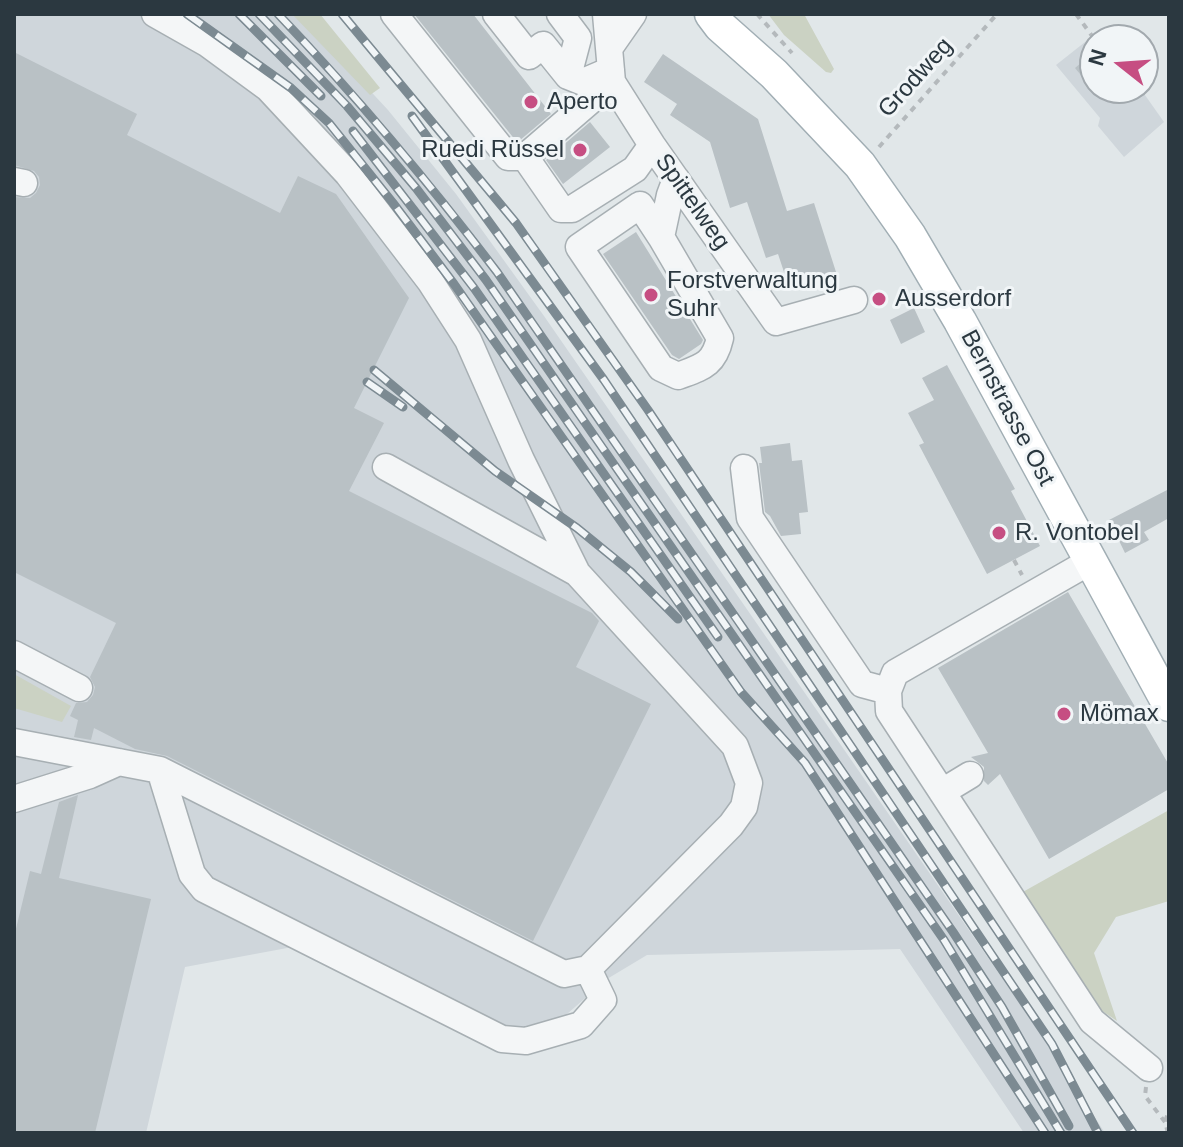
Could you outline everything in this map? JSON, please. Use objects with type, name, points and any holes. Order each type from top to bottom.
[{"type":"main road","name":"Bernstrasse Ost","points":[[707,18],[774,74],[860,165],[910,236],[960,321],[1169,705]]},
{"type":"lane","points":[[14,742],[160,770],[564,974],[588,969],[704,852],[744,807],[749,783],[735,746],[577,573],[521,460],[468,340],[430,281],[348,174],[268,88],[208,44],[155,14]]},
{"type":"lane","points":[[394,14],[508,157],[525,157],[611,66],[633,14]]},
{"type":"lane","points":[[496,14],[529,56],[543,45],[568,76],[583,82],[611,66]]},
{"type":"lane","points":[[560,14],[578,38],[568,76]]},
{"type":"lane","name":"Spittelweg","points":[[606,14],[611,66],[652,145],[776,322],[854,300]]},
{"type":"lane","points":[[525,157],[561,209],[572,209],[635,169],[652,145]]},
{"type":"lane","points":[[661,237],[640,205],[579,247],[661,368],[678,376],[703,367],[716,355],[720,338],[661,237],[676,179]]},
{"type":"lane","points":[[386,467],[577,573]]},
{"type":"lane","points":[[744,468],[750,518],[862,684],[888,691]]},
{"type":"lane","points":[[1089,562],[1023,577],[895,673],[888,691],[889,711],[1092,1021],[1149,1068]]},
{"type":"lane","points":[[14,654],[79,688]]},
{"type":"lane","points":[[14,799],[90,775],[119,762]]},
{"type":"lane","points":[[160,770],[192,874],[204,889],[502,1039],[526,1041],[581,1025],[603,1000],[588,969]]},
{"type":"lane","points":[[942,792],[970,775]]},
{"type":"path","name":"Grodweg","points":[[860,165],[877,150],[997,14]]},
{"type":"path","points":[[1149,1068],[1145,1096],[1165,1122],[1168,1133]]},
{"type":"path","points":[[1165,1122],[1169,1110]]},
{"type":"shaded area","points":[[14,14],[299,14],[388,110],[456,194],[544,316],[1036,1027],[1105,1133],[1024,1133],[900,949],[647,955],[607,979],[543,1035],[506,1035],[314,943],[185,967],[146,1133],[14,1133]]},
{"type":"shaded area","points":[[1079,47],[1079,93],[1056,65]]},
{"type":"shaded area","points":[[1088,104],[1151,104],[1164,122],[1124,157],[1098,126],[1100,118]]},
{"type":"green space","points":[[292,14],[320,14],[380,88],[370,95]]},
{"type":"green space","points":[[768,14],[804,14],[834,69],[831,73],[784,35]]},
{"type":"green space","points":[[14,674],[71,706],[62,722],[14,708]]},
{"type":"green space","points":[[1169,810],[1169,901],[1116,917],[1094,953],[1117,1021],[1089,1002],[1021,893]]},
{"type":"building","points":[[414,14],[473,14],[551,114],[516,141]]},
{"type":"building","points":[[14,52],[137,114],[127,135],[280,213],[298,176],[336,194],[409,298],[354,408],[384,423],[349,491],[592,613],[599,621],[576,667],[651,704],[533,941],[167,756],[135,749],[94,728],[91,740],[74,737],[78,720],[70,716],[76,703],[87,702],[93,695],[95,687],[90,677],[116,623],[14,572],[14,197],[30,198],[40,185],[34,171],[14,165]]},
{"type":"building","points":[[663,54],[758,119],[787,211],[814,203],[836,272],[789,287],[778,254],[766,258],[747,202],[730,208],[710,142],[670,115],[677,104],[644,82]]},
{"type":"building","points":[[590,122],[610,147],[563,184],[546,160]]},
{"type":"building","name":"Forstverwaltung Suhr","points":[[636,232],[703,340],[679,359],[672,355],[603,254]]},
{"type":"building","points":[[914,308],[925,332],[901,344],[890,320]]},
{"type":"building","points":[[947,365],[1015,489],[1011,491],[1040,546],[987,574],[919,445],[924,443],[908,413],[934,400],[922,378]]},
{"type":"building","points":[[790,443],[792,461],[802,460],[808,512],[799,513],[801,534],[781,536],[765,512],[760,447]]},
{"type":"building","points":[[1169,489],[1169,518],[1144,532],[1149,540],[1125,553],[1109,520]]},
{"type":"building","points":[[1068,592],[1169,765],[1169,789],[1049,859],[1000,774],[988,785],[984,781],[984,767],[971,757],[988,753],[938,668]]},
{"type":"building","points":[[78,795],[59,878],[151,899],[95,1133],[14,1133],[14,937],[30,871],[41,874],[59,802]]},
{"type":"railway","points":[[187,14],[291,88],[329,123],[393,203],[454,284],[741,692],[805,763],[1045,1133]]},
{"type":"railway","points":[[239,14],[321,96]]},
{"type":"railway","points":[[259,14],[347,106],[416,188],[486,280],[944,940],[1061,1133]]},
{"type":"railway","points":[[278,14],[391,140],[497,272],[953,932],[1002,1007],[1069,1126]]},
{"type":"railway","points":[[342,14],[516,223],[648,410],[1133,1133]]},
{"type":"railway","points":[[412,116],[604,380],[1052,1044],[1098,1133]]},
{"type":"railway","points":[[353,131],[474,288],[718,637]]},
{"type":"railway","points":[[374,370],[495,471],[577,528],[631,572],[678,619]]},
{"type":"railway","points":[[367,382],[403,407]]},
{"type":"place","name":"Aperto","points":[[531,102]]},
{"type":"place","name":"Ruedi Rüssel","points":[[580,150]]},
{"type":"place","name":"Forstverwaltung Suhr","points":[[651,295]]},
{"type":"place","name":"Ausserdorf","points":[[879,299]]},
{"type":"place","name":"R. Vontobel","points":[[999,533]]},
{"type":"place","name":"Mömax","points":[[1064,714]]}]
